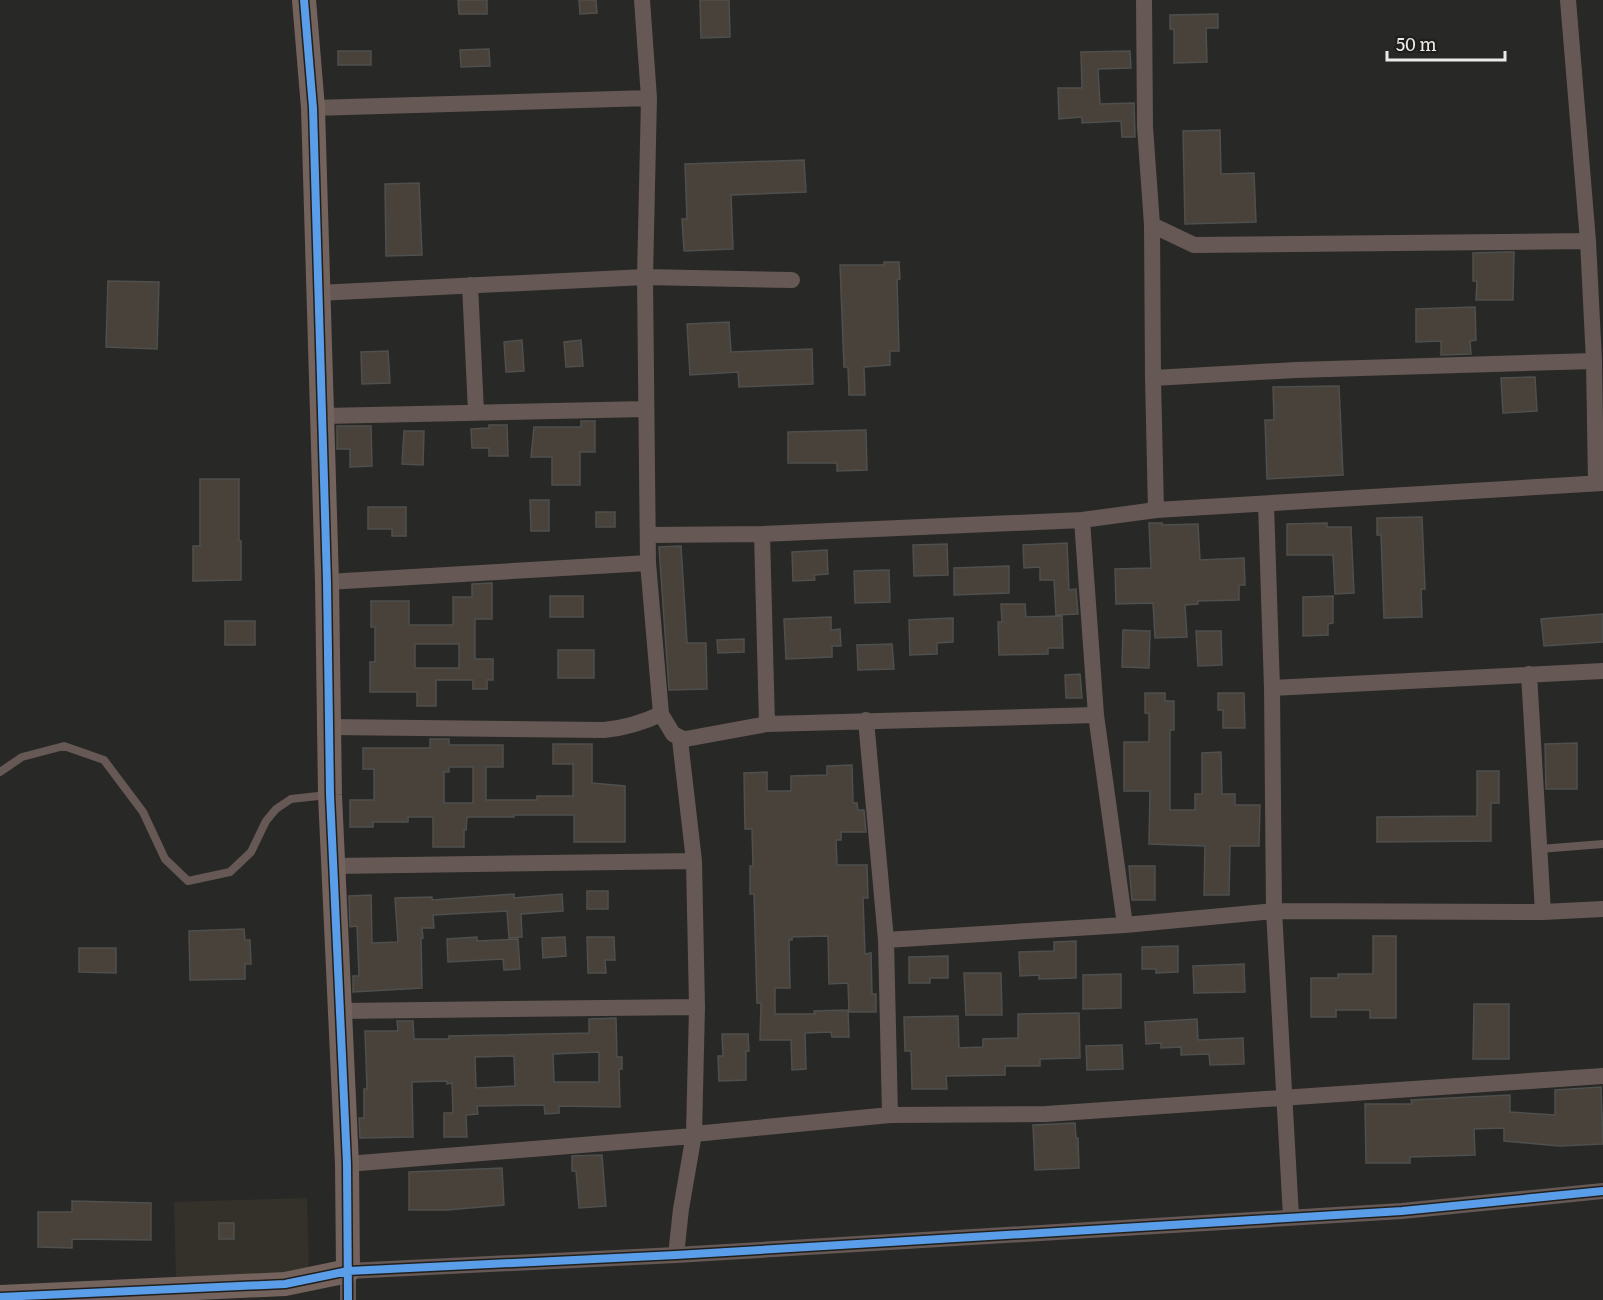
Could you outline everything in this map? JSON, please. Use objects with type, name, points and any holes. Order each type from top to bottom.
[{"type":"street","points":[[304,0],[314,108],[327,582],[330,795],[346,1164],[348,1300]]},
{"type":"street","points":[[642,0],[648,98],[645,277],[648,563],[661,714],[674,734],[683,739],[680,740],[694,861],[697,1007],[693,1135],[676,1255]]},
{"type":"street","points":[[1144,0],[1145,127],[1152,225],[1156,510]]},
{"type":"street","points":[[649,535],[762,534],[1082,520],[1156,510],[1599,483],[1588,241],[1568,0]]},
{"type":"street","points":[[314,108],[648,98]]},
{"type":"street","points":[[1152,225],[1194,245],[1588,241]]},
{"type":"street","points":[[318,292],[645,277],[792,280]]},
{"type":"street","points":[[470,285],[476,412]]},
{"type":"street","points":[[1153,378],[1319,369],[1594,361]]},
{"type":"street","points":[[323,416],[646,409]]},
{"type":"street","points":[[1266,504],[1272,688],[1274,911],[1291,1217]]},
{"type":"street","points":[[1082,520],[1096,715],[1125,925]]},
{"type":"street","points":[[762,534],[767,724]]},
{"type":"street","points":[[327,582],[648,563]]},
{"type":"street","points":[[1272,688],[1603,671]]},
{"type":"street","points":[[1529,674],[1544,912]]},
{"type":"street","points":[[329,727],[604,730],[625,728],[661,714]]},
{"type":"street","points":[[680,740],[767,724],[1096,715]]},
{"type":"street","points":[[866,720],[886,940],[890,1115]]},
{"type":"street","points":[[334,866],[694,861]]},
{"type":"street","points":[[886,940],[1125,925],[1274,911],[1544,912],[1603,909]]},
{"type":"street","points":[[339,1011],[697,1007]]},
{"type":"street","points":[[346,1164],[693,1135],[890,1115],[1046,1114],[1603,1076]]},
{"type":"street","points":[[0,1297],[285,1284],[348,1271],[676,1255],[1402,1211],[1603,1191]]},
{"type":"lane","points":[[0,772],[22,757],[64,746],[104,760],[143,813],[165,859],[188,881],[230,872],[251,852],[266,821],[276,809],[291,799],[330,795]]},
{"type":"lane","points":[[1539,849],[1603,844]]},
{"type":"shaded area","points":[[307,1198],[309,1275],[176,1279],[174,1202]]},
{"type":"building","points":[[458,0],[487,0],[487,14],[459,14]]},
{"type":"building","points":[[579,0],[596,0],[597,13],[580,14]]},
{"type":"building","points":[[700,0],[729,0],[730,37],[701,38]]},
{"type":"building","points":[[1218,14],[1218,28],[1206,28],[1207,62],[1174,63],[1174,29],[1170,29],[1170,15]]},
{"type":"building","points":[[489,49],[490,66],[461,67],[460,50]]},
{"type":"building","points":[[338,51],[371,51],[371,65],[338,65]]},
{"type":"building","points":[[1130,51],[1131,68],[1098,69],[1100,104],[1134,103],[1135,137],[1122,137],[1121,121],[1082,123],[1082,117],[1059,119],[1058,88],[1082,88],[1081,52]]},
{"type":"building","points":[[1220,130],[1221,174],[1254,173],[1256,222],[1185,224],[1183,131]]},
{"type":"building","points":[[804,160],[806,192],[731,195],[733,249],[684,251],[682,219],[687,219],[685,164]]},
{"type":"building","points":[[419,183],[422,255],[386,256],[385,184]]},
{"type":"building","points":[[1514,252],[1513,300],[1476,300],[1477,281],[1473,281],[1473,253]]},
{"type":"building","points":[[884,262],[899,262],[900,279],[897,280],[899,351],[890,351],[890,365],[864,367],[865,395],[849,395],[848,367],[844,367],[840,265],[884,265]]},
{"type":"building","points":[[108,281],[159,282],[157,349],[106,347]]},
{"type":"building","points":[[1475,307],[1476,340],[1470,341],[1471,354],[1441,355],[1441,341],[1416,342],[1416,309]]},
{"type":"building","points":[[729,322],[731,352],[812,349],[813,384],[739,387],[738,372],[690,375],[687,324]]},
{"type":"building","points":[[522,340],[524,371],[506,372],[504,342]]},
{"type":"building","points":[[581,340],[583,366],[566,367],[564,342]]},
{"type":"building","points":[[388,351],[390,383],[362,384],[361,352]]},
{"type":"building","points":[[1535,377],[1537,411],[1503,413],[1501,378]]},
{"type":"building","points":[[1339,386],[1343,475],[1267,479],[1265,420],[1274,420],[1273,387]]},
{"type":"building","points":[[581,421],[595,421],[595,452],[580,452],[580,485],[552,485],[552,457],[531,457],[534,427],[581,427]]},
{"type":"building","points":[[489,425],[507,425],[508,456],[489,456],[489,448],[472,448],[471,429],[489,428]]},
{"type":"building","points":[[337,426],[371,426],[372,466],[350,467],[350,449],[337,449]]},
{"type":"building","points":[[866,430],[867,470],[837,471],[837,463],[788,463],[788,432]]},
{"type":"building","points":[[404,431],[424,431],[423,465],[402,464]]},
{"type":"building","points":[[200,479],[239,479],[241,580],[193,581],[193,546],[200,546]]},
{"type":"building","points":[[530,500],[549,500],[549,531],[531,531]]},
{"type":"building","points":[[368,507],[406,507],[406,536],[392,536],[392,529],[368,529]]},
{"type":"building","points":[[596,512],[615,512],[615,527],[596,527]]},
{"type":"building","points":[[1422,517],[1425,589],[1421,589],[1422,617],[1384,618],[1381,535],[1377,535],[1377,518]]},
{"type":"building","points":[[1149,523],[1198,524],[1200,560],[1244,558],[1245,585],[1239,585],[1239,600],[1198,601],[1198,604],[1185,605],[1187,637],[1155,638],[1153,603],[1116,604],[1115,569],[1151,568]]},
{"type":"building","points":[[1327,523],[1327,527],[1351,527],[1354,593],[1335,594],[1333,555],[1287,555],[1287,524]]},
{"type":"building","points":[[1067,543],[1069,590],[1076,589],[1078,614],[1056,615],[1054,580],[1040,580],[1040,567],[1024,568],[1023,545]]},
{"type":"building","points":[[947,544],[948,575],[914,576],[913,545]]},
{"type":"building","points":[[681,546],[687,643],[706,643],[707,689],[669,690],[659,547]]},
{"type":"building","points":[[827,550],[828,574],[814,575],[815,580],[793,581],[792,552]]},
{"type":"building","points":[[1009,566],[1009,593],[954,595],[954,568]]},
{"type":"building","points":[[889,570],[890,602],[855,603],[854,571]]},
{"type":"building","points":[[492,583],[492,619],[475,619],[475,659],[493,659],[493,680],[487,680],[487,689],[473,689],[473,680],[436,680],[436,706],[417,706],[417,692],[370,692],[370,662],[375,662],[375,627],[371,627],[371,601],[409,601],[409,625],[453,625],[453,597],[472,597],[472,584]],"holes":[[[415,644],[459,644],[459,668],[415,668]]]},
{"type":"building","points":[[550,596],[583,596],[583,617],[550,617]]},
{"type":"building","points":[[1333,596],[1333,623],[1328,624],[1328,635],[1303,636],[1303,597]]},
{"type":"building","points":[[1001,604],[1025,604],[1026,617],[1062,616],[1063,648],[1048,648],[1048,654],[999,655],[998,622],[1002,622]]},
{"type":"building","points":[[1603,614],[1603,642],[1544,646],[1541,619]]},
{"type":"building","points":[[831,617],[831,630],[840,629],[841,646],[832,646],[832,657],[786,659],[784,619]]},
{"type":"building","points":[[953,618],[953,642],[937,643],[937,654],[910,655],[909,620]]},
{"type":"building","points":[[225,621],[255,621],[255,645],[225,645]]},
{"type":"building","points":[[1123,630],[1150,631],[1149,668],[1122,667]]},
{"type":"building","points":[[1196,631],[1221,631],[1222,665],[1198,666]]},
{"type":"building","points":[[744,639],[744,652],[718,653],[717,640]]},
{"type":"building","points":[[892,644],[894,669],[858,670],[857,645]]},
{"type":"building","points":[[558,650],[594,650],[594,678],[558,678]]},
{"type":"building","points":[[1080,674],[1082,698],[1066,698],[1065,675]]},
{"type":"building","points":[[1145,693],[1165,693],[1165,701],[1174,701],[1174,730],[1170,730],[1170,810],[1195,810],[1195,794],[1202,794],[1202,753],[1221,752],[1222,794],[1235,794],[1235,805],[1260,805],[1259,846],[1230,846],[1229,895],[1204,895],[1205,846],[1149,844],[1150,791],[1124,791],[1124,742],[1149,742],[1149,713],[1145,713]]},
{"type":"building","points":[[1218,693],[1244,693],[1245,728],[1223,728],[1223,710],[1218,710]]},
{"type":"building","points":[[430,739],[449,739],[449,745],[503,745],[503,767],[486,767],[486,800],[537,800],[537,796],[573,796],[573,764],[553,764],[553,744],[592,744],[592,783],[625,786],[625,842],[574,842],[574,815],[467,817],[464,847],[433,847],[433,817],[408,817],[408,822],[373,822],[373,827],[350,827],[350,800],[374,800],[374,769],[363,769],[363,748],[430,748]],"holes":[[[449,767],[473,767],[473,803],[444,803],[444,772],[449,772]]]},
{"type":"building","points":[[1577,743],[1577,789],[1546,789],[1545,744]]},
{"type":"building","points":[[852,765],[853,803],[857,803],[858,810],[864,810],[866,832],[841,832],[841,840],[836,840],[837,865],[867,865],[868,898],[863,898],[865,954],[871,953],[872,994],[876,994],[876,1012],[849,1012],[848,983],[829,984],[828,936],[792,937],[792,940],[789,940],[790,988],[775,988],[775,1014],[815,1014],[814,1011],[848,1010],[849,1037],[832,1037],[831,1032],[805,1033],[806,1069],[792,1070],[791,1040],[760,1040],[761,1003],[757,1003],[754,894],[750,894],[750,866],[753,866],[752,829],[745,829],[744,773],[767,772],[767,791],[791,791],[791,776],[827,775],[827,766]]},
{"type":"building","points":[[1477,771],[1499,771],[1499,803],[1491,803],[1491,841],[1377,842],[1377,817],[1477,816]]},
{"type":"building","points":[[1129,866],[1155,866],[1155,900],[1132,900]]},
{"type":"building","points":[[587,891],[608,891],[608,909],[587,909]]},
{"type":"building","points":[[514,894],[514,898],[562,894],[563,911],[521,914],[522,937],[509,938],[507,911],[433,915],[434,928],[422,928],[422,988],[353,992],[353,976],[359,976],[357,926],[350,927],[349,896],[371,895],[372,943],[398,942],[395,898],[432,897],[432,900]]},
{"type":"building","points":[[244,929],[245,940],[250,940],[251,964],[245,964],[245,979],[190,980],[189,931]]},
{"type":"building","points":[[1373,936],[1396,936],[1396,1018],[1370,1018],[1370,1010],[1336,1010],[1336,1017],[1311,1017],[1311,978],[1338,978],[1338,974],[1373,974]]},
{"type":"building","points":[[477,937],[477,941],[518,939],[520,969],[504,970],[503,959],[448,962],[447,939]]},
{"type":"building","points":[[565,937],[566,956],[543,958],[542,938]]},
{"type":"building","points":[[587,937],[614,937],[615,960],[605,960],[606,973],[588,973]]},
{"type":"building","points":[[1076,941],[1076,978],[1039,979],[1039,975],[1020,976],[1019,952],[1054,951],[1054,942]]},
{"type":"building","points":[[1178,946],[1178,972],[1156,973],[1156,969],[1142,969],[1142,947]]},
{"type":"building","points":[[79,948],[116,948],[116,973],[79,972]]},
{"type":"building","points":[[948,956],[948,978],[930,978],[930,983],[909,983],[909,957]]},
{"type":"building","points":[[1244,964],[1245,992],[1194,993],[1193,966]]},
{"type":"building","points":[[964,973],[1001,973],[1002,1015],[966,1015]]},
{"type":"building","points":[[1121,974],[1121,1008],[1083,1009],[1083,975]]},
{"type":"building","points":[[1474,1004],[1509,1004],[1509,1059],[1473,1059]]},
{"type":"building","points":[[1079,1013],[1080,1058],[1040,1059],[1040,1066],[1005,1066],[1005,1075],[946,1076],[947,1089],[912,1089],[911,1051],[905,1051],[904,1017],[958,1016],[959,1048],[983,1047],[983,1039],[1018,1038],[1018,1014]]},
{"type":"building","points":[[616,1018],[617,1057],[622,1057],[622,1069],[619,1069],[620,1107],[559,1106],[559,1113],[545,1114],[544,1105],[477,1106],[478,1114],[466,1115],[467,1137],[444,1137],[444,1113],[453,1113],[452,1083],[447,1084],[447,1081],[412,1082],[413,1137],[360,1138],[359,1118],[364,1118],[364,1089],[367,1089],[365,1031],[398,1031],[397,1021],[413,1021],[414,1039],[589,1033],[589,1019]],"holes":[[[599,1052],[599,1082],[554,1082],[553,1054]],[[514,1056],[515,1086],[476,1088],[475,1057]]]},
{"type":"building","points":[[1197,1019],[1198,1040],[1243,1038],[1244,1064],[1210,1065],[1209,1054],[1181,1055],[1181,1047],[1161,1048],[1161,1043],[1146,1044],[1145,1022]]},
{"type":"building","points":[[722,1034],[748,1034],[746,1080],[719,1081],[718,1056],[723,1056]]},
{"type":"building","points":[[1122,1045],[1123,1069],[1087,1070],[1086,1046]]},
{"type":"building","points":[[1601,1087],[1603,1144],[1559,1146],[1504,1141],[1504,1128],[1474,1129],[1475,1155],[1410,1157],[1410,1163],[1366,1163],[1365,1104],[1412,1104],[1411,1100],[1510,1095],[1510,1112],[1555,1115],[1555,1090]]},
{"type":"building","points":[[1075,1123],[1079,1168],[1035,1170],[1033,1125]]},
{"type":"building","points":[[602,1155],[606,1206],[579,1208],[576,1171],[572,1171],[572,1156]]},
{"type":"building","points":[[502,1168],[504,1205],[447,1210],[409,1210],[409,1172]]},
{"type":"building","points":[[72,1201],[151,1203],[151,1240],[72,1239],[72,1248],[38,1247],[38,1212],[72,1212]]},
{"type":"building","points":[[219,1223],[234,1223],[234,1239],[219,1239]]},
{"type":"cycle path","points":[[304,0],[313,108],[327,582],[330,795],[347,1164],[348,1300]]},
{"type":"cycle path","points":[[0,1297],[285,1284],[348,1271],[676,1255],[1402,1211],[1603,1191]]}]
